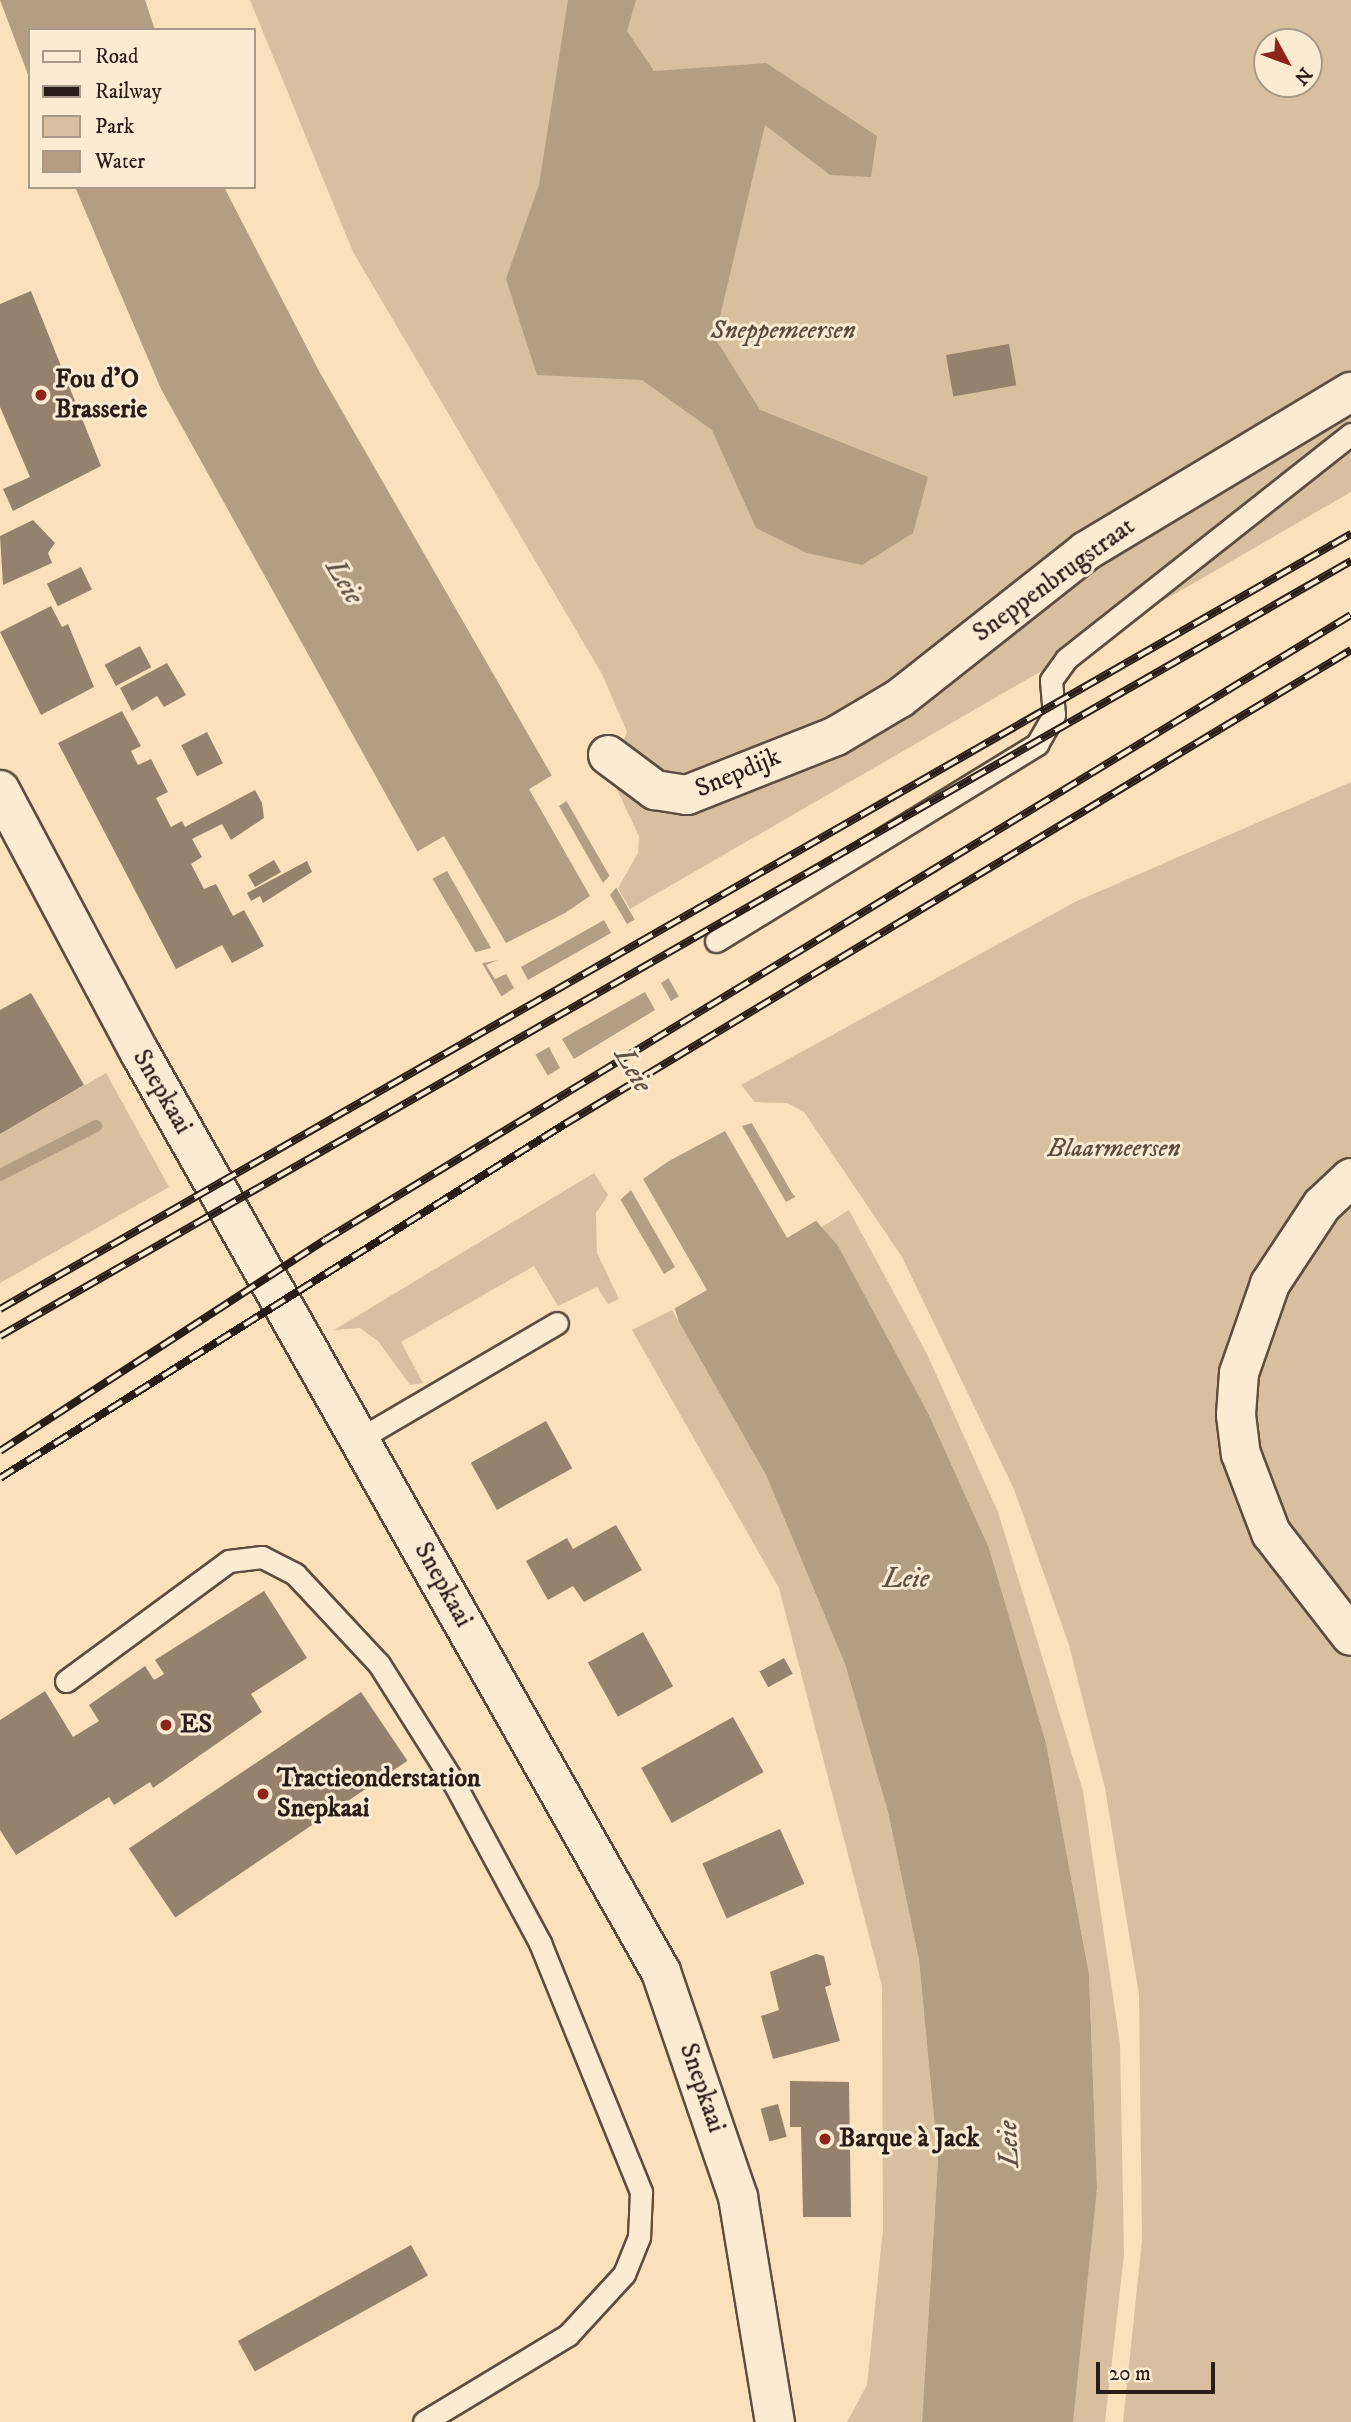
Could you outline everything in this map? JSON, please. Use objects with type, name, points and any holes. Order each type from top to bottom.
[{"type":"street","name":"Sneppenbrugstraat","points":[[836,736],[900,698],[1086,551],[1351,392]]},
{"type":"street","name":"Snepdijk","points":[[608,755],[654,790],[687,796],[836,736]]},
{"type":"street","name":"Snepkaai","points":[[0,790],[140,1053],[361,1438],[660,1972],[738,2197],[775,2422]]},
{"type":"street","points":[[1351,1178],[1322,1205],[1270,1284],[1239,1373],[1236,1415],[1241,1454],[1272,1533],[1351,1636]]},
{"type":"lane","points":[[716,941],[1037,744],[1054,715],[1051,680],[1066,659],[1351,434]]},
{"type":"lane","points":[[361,1438],[557,1323]]},
{"type":"lane","points":[[66,1681],[229,1561],[262,1557],[295,1574],[379,1664],[454,1783],[540,1943],[641,2192],[639,2237],[624,2274],[568,2335],[425,2422]]},
{"type":"green space","name":"Sneppemeersen","points":[[250,0],[1351,0],[1351,492],[630,909],[618,888],[638,853],[639,836],[610,775],[627,732],[602,674],[353,252]]},
{"type":"green space","name":"Blaarmeersen","points":[[1351,782],[1351,2422],[1123,2422],[1142,2241],[1139,1995],[1105,1788],[1069,1645],[1014,1489],[902,1257],[804,1112],[787,1103],[755,1102],[741,1085],[1075,902]]},
{"type":"green space","points":[[106,1073],[169,1187],[0,1283],[0,1134]]},
{"type":"green space","points":[[594,1173],[608,1195],[596,1213],[597,1253],[619,1299],[608,1304],[597,1287],[558,1306],[534,1266],[401,1342],[423,1383],[410,1385],[378,1341],[360,1328],[334,1330]]},
{"type":"green space","points":[[849,1210],[927,1354],[998,1512],[1083,1791],[1120,2044],[1124,2255],[1105,2422],[1069,2422],[1097,2188],[1089,1974],[1046,1743],[989,1548],[929,1415],[822,1227]]},
{"type":"green space","points":[[672,1310],[766,1475],[845,1664],[888,1812],[919,1960],[938,2160],[922,2422],[847,2422],[867,2385],[883,2229],[882,1986],[779,1588],[632,1330]]},
{"type":"water","points":[[0,0],[145,0],[154,28],[28,28],[28,75]]},
{"type":"water","points":[[568,0],[636,0],[627,31],[654,71],[766,63],[877,136],[871,177],[830,175],[765,125],[715,338],[760,410],[928,477],[913,533],[862,565],[807,553],[756,528],[712,430],[642,380],[537,375],[506,279],[539,185]]},
{"type":"water","name":"Leie","points":[[76,189],[225,189],[319,371],[792,1193],[838,1246],[929,1415],[989,1548],[1046,1743],[1089,1974],[1097,2188],[1073,2422],[922,2422],[938,2160],[919,1960],[888,1812],[845,1664],[766,1475],[679,1322],[664,1274],[435,883],[161,389]]},
{"type":"pier","points":[[556,773],[571,798],[559,806],[603,883],[613,872],[620,883],[610,895],[627,924],[639,917],[672,976],[661,983],[671,1001],[683,994],[756,1122],[742,1126],[786,1202],[799,1195],[819,1219],[787,1238],[725,1131],[669,1161],[643,1179],[707,1290],[672,1310],[661,1276],[675,1267],[631,1190],[618,1202],[545,1077],[560,1068],[549,1047],[533,1056],[499,998],[514,988],[506,974],[495,979],[486,965],[498,960],[479,964],[472,953],[491,948],[447,871],[430,880],[415,853],[444,836],[506,943],[565,913],[590,896],[529,789]],"holes":[[[604,920],[611,933],[528,980],[521,967]],[[645,992],[655,1010],[574,1059],[562,1039]]]},
{"type":"building","name":"Fou d'O Brasserie","points":[[31,291],[101,466],[13,511],[3,489],[30,477],[0,407],[0,304]]},
{"type":"building","points":[[1009,344],[1016,385],[953,396],[946,355]]},
{"type":"building","points":[[33,520],[55,543],[48,553],[52,563],[3,585],[0,536]]},
{"type":"building","points":[[81,567],[92,589],[58,606],[47,584]]},
{"type":"building","points":[[51,606],[62,627],[68,624],[94,687],[41,715],[0,632]]},
{"type":"building","points":[[140,646],[151,667],[116,686],[105,665]]},
{"type":"building","points":[[167,663],[186,695],[164,707],[157,696],[132,711],[120,688]]},
{"type":"building","points":[[122,711],[141,746],[131,751],[138,765],[151,759],[168,792],[156,798],[171,827],[182,821],[185,827],[255,790],[262,803],[264,818],[231,840],[222,824],[192,839],[202,857],[191,864],[204,889],[216,884],[233,916],[244,910],[264,946],[232,963],[222,945],[176,969],[58,743]]},
{"type":"building","points":[[207,732],[223,763],[197,776],[181,745]]},
{"type":"building","points":[[274,860],[281,872],[255,887],[248,875]]},
{"type":"building","points":[[307,861],[312,872],[263,903],[260,896],[251,901],[247,893]]},
{"type":"building","points":[[31,993],[84,1085],[0,1134],[0,1010]]},
{"type":"building","points":[[546,1421],[572,1468],[497,1510],[471,1463]]},
{"type":"building","points":[[616,1525],[642,1570],[584,1602],[573,1586],[548,1600],[526,1561],[567,1538],[573,1549]]},
{"type":"building","name":"ES","points":[[264,1591],[307,1658],[251,1694],[262,1712],[153,1788],[150,1782],[114,1805],[109,1797],[16,1855],[0,1830],[0,1720],[45,1691],[73,1737],[99,1721],[89,1705],[145,1666],[154,1680],[164,1674],[155,1660]]},
{"type":"building","points":[[643,1632],[673,1686],[618,1717],[588,1663]]},
{"type":"building","points":[[784,1658],[793,1674],[768,1687],[760,1672]]},
{"type":"building","name":"Tractieonderstation Snepkaai","points":[[361,1692],[407,1761],[175,1917],[129,1849]]},
{"type":"building","points":[[733,1717],[764,1772],[672,1823],[641,1768]]},
{"type":"building","points":[[780,1829],[804,1884],[727,1918],[702,1864]]},
{"type":"building","points":[[816,1954],[824,1956],[831,1985],[825,1987],[840,2041],[773,2059],[761,2016],[779,2010],[770,1972]]},
{"type":"building","points":[[790,2081],[849,2082],[851,2217],[803,2217],[801,2127],[790,2127]]},
{"type":"building","points":[[778,2104],[787,2137],[769,2142],[761,2109]]},
{"type":"building","points":[[411,2245],[428,2276],[255,2372],[238,2341]]},
{"type":"waterway","points":[[0,1175],[96,1126]]},
{"type":"railway","points":[[0,1309],[1351,534]]},
{"type":"railway","points":[[0,1336],[1351,561]]},
{"type":"railway","points":[[0,1451],[325,1240],[1351,615]]},
{"type":"railway","points":[[0,1478],[565,1124],[1351,650]]},
{"type":"place","name":"Fou d'O Brasserie","points":[[41,395]]},
{"type":"place","name":"ES","points":[[166,1725]]},
{"type":"place","name":"Tractieonderstation Snepkaai","points":[[263,1794]]},
{"type":"place","name":"Barque à Jack","points":[[825,2139]]}]
